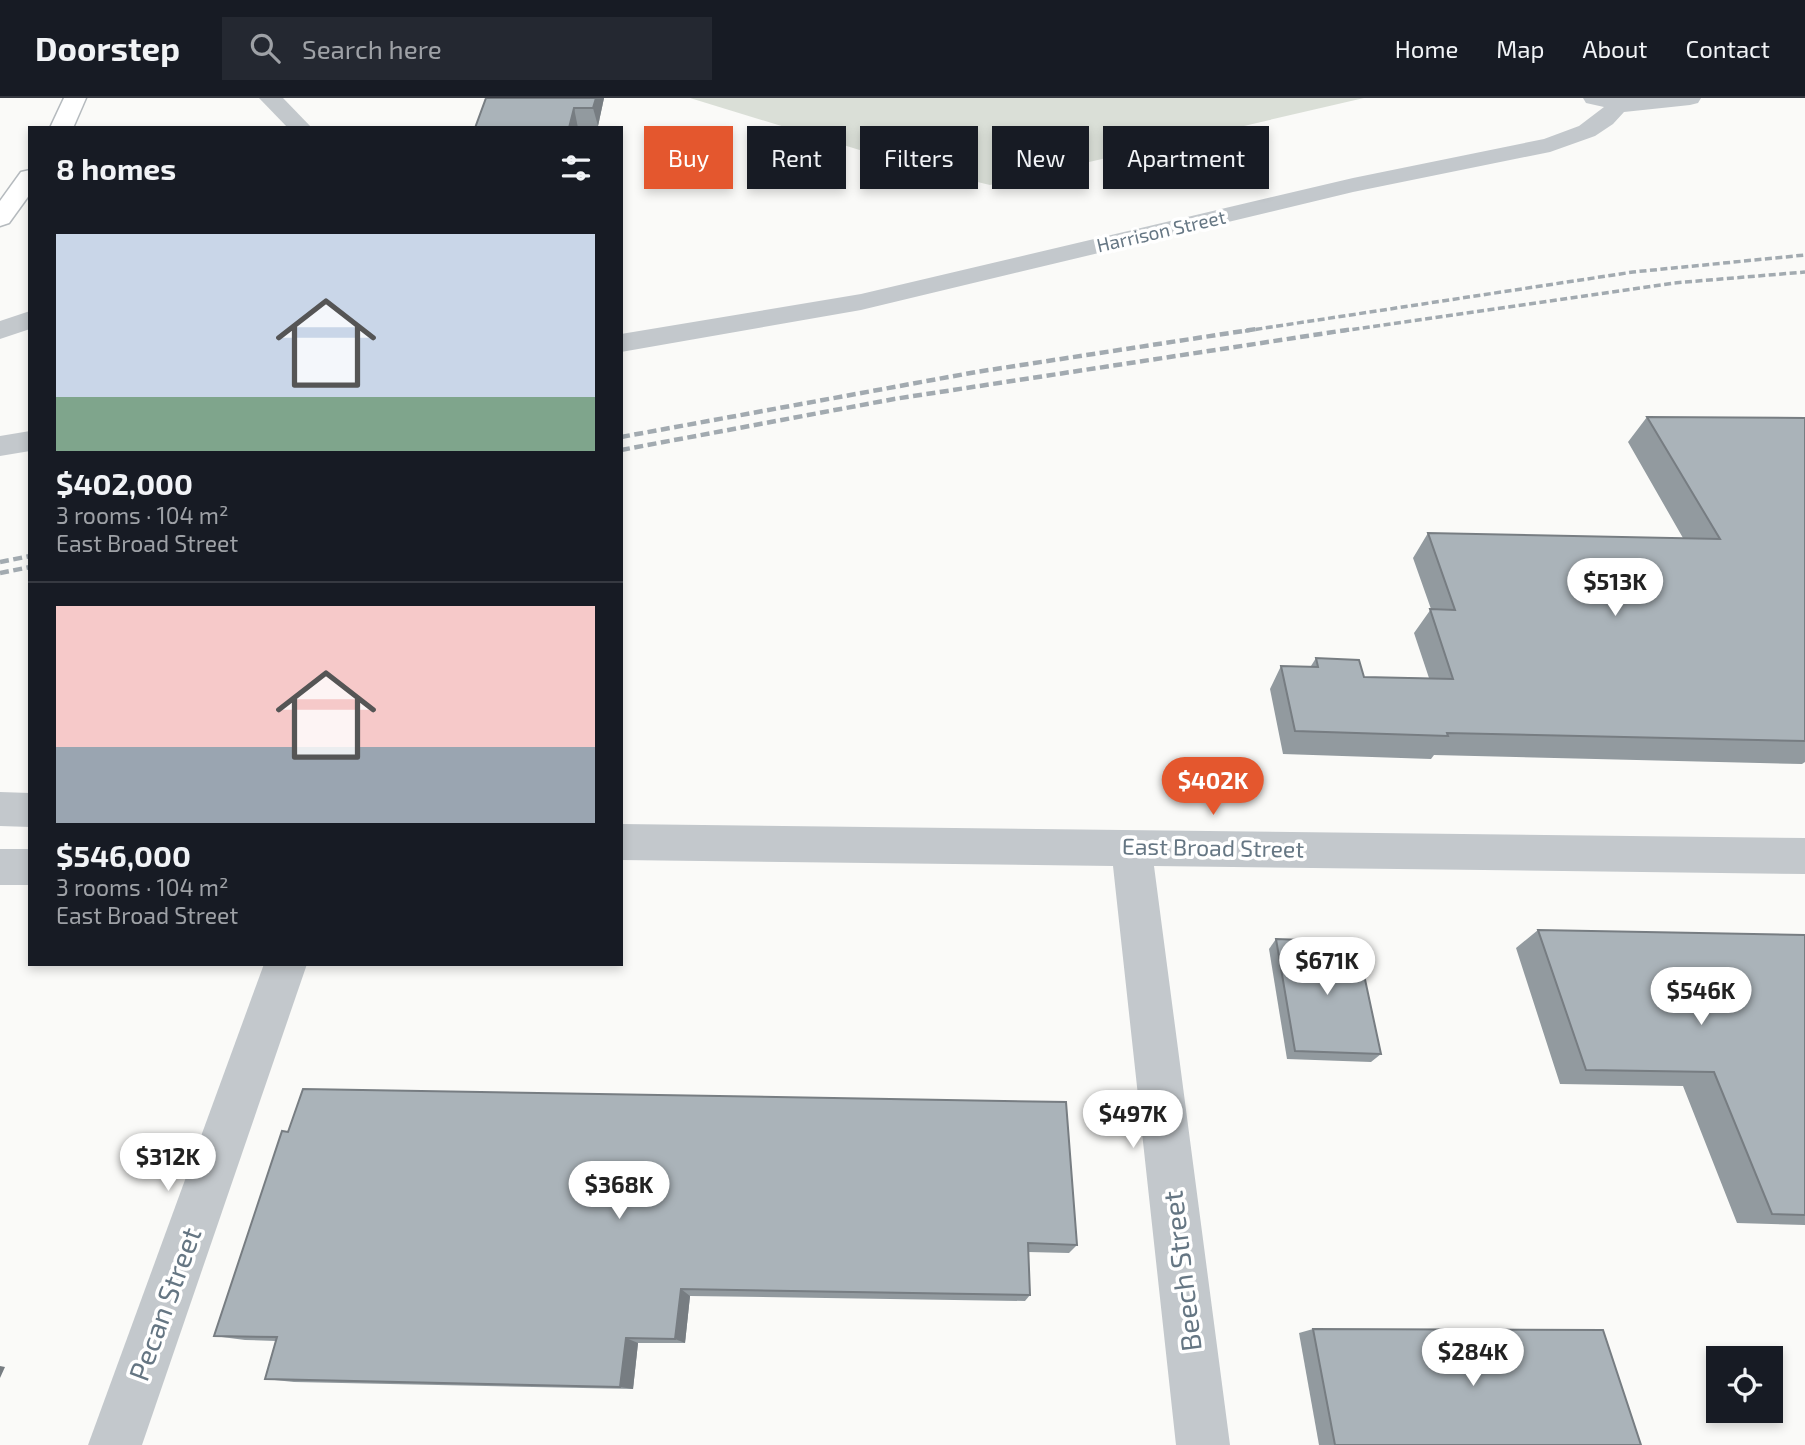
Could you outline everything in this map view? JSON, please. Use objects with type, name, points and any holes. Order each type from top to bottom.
[{"type":"main road","points":[[62,126],[75,98]]},
{"type":"main road","points":[[0,218],[28,180]]},
{"type":"street","points":[[270,98],[299,126]]},
{"type":"street","name":"Harrison Street","points":[[623,343],[861,302],[1353,185],[1550,145],[1587,131],[1605,119],[1606,102],[1638,106],[1690,98]]},
{"type":"street","points":[[0,331],[28,320]]},
{"type":"street","points":[[0,446],[28,441]]},
{"type":"street","points":[[0,809],[28,810]]},
{"type":"street","name":"East Broad Street","points":[[623,842],[1805,856]]},
{"type":"street","name":"Beech Street","points":[[1131,847],[1203,1445]]},
{"type":"street","points":[[0,867],[28,867]]},
{"type":"street","name":"Pecan Street","points":[[115,1445],[285,966]]},
{"type":"shaded area","points":[[690,98],[1364,98],[1244,126],[1103,126],[1103,159],[1089,162],[1089,126],[992,126],[990,185],[978,182],[978,126],[860,126],[860,150],[846,146],[846,126],[781,126]]},
{"type":"building","points":[[486,98],[596,98],[593,108],[574,108],[570,126],[476,126]]},
{"type":"building","points":[[1647,417],[1805,418],[1805,741],[1295,731],[1281,666],[1318,667],[1316,658],[1359,660],[1364,677],[1453,679],[1430,609],[1455,610],[1428,533],[1720,539]]},
{"type":"building","points":[[1538,930],[1805,935],[1805,1215],[1772,1214],[1714,1072],[1586,1070]]},
{"type":"building","points":[[1276,939],[1357,942],[1381,1054],[1295,1051]]},
{"type":"building","points":[[303,1089],[1066,1102],[1077,1245],[1028,1243],[1030,1295],[681,1289],[675,1339],[626,1338],[620,1387],[265,1379],[277,1337],[214,1336],[282,1131],[288,1132]]},
{"type":"building","points":[[1313,1329],[1603,1330],[1641,1445],[1335,1445]]},
{"type":"railway","points":[[1245,331],[1633,272],[1805,255]]},
{"type":"railway","points":[[1342,331],[1674,283],[1805,272]]},
{"type":"railway","points":[[623,437],[976,372],[1256,329]]},
{"type":"railway","points":[[623,450],[894,399],[1353,329]]},
{"type":"railway","points":[[0,562],[28,556]]},
{"type":"railway","points":[[0,573],[28,567]]}]
